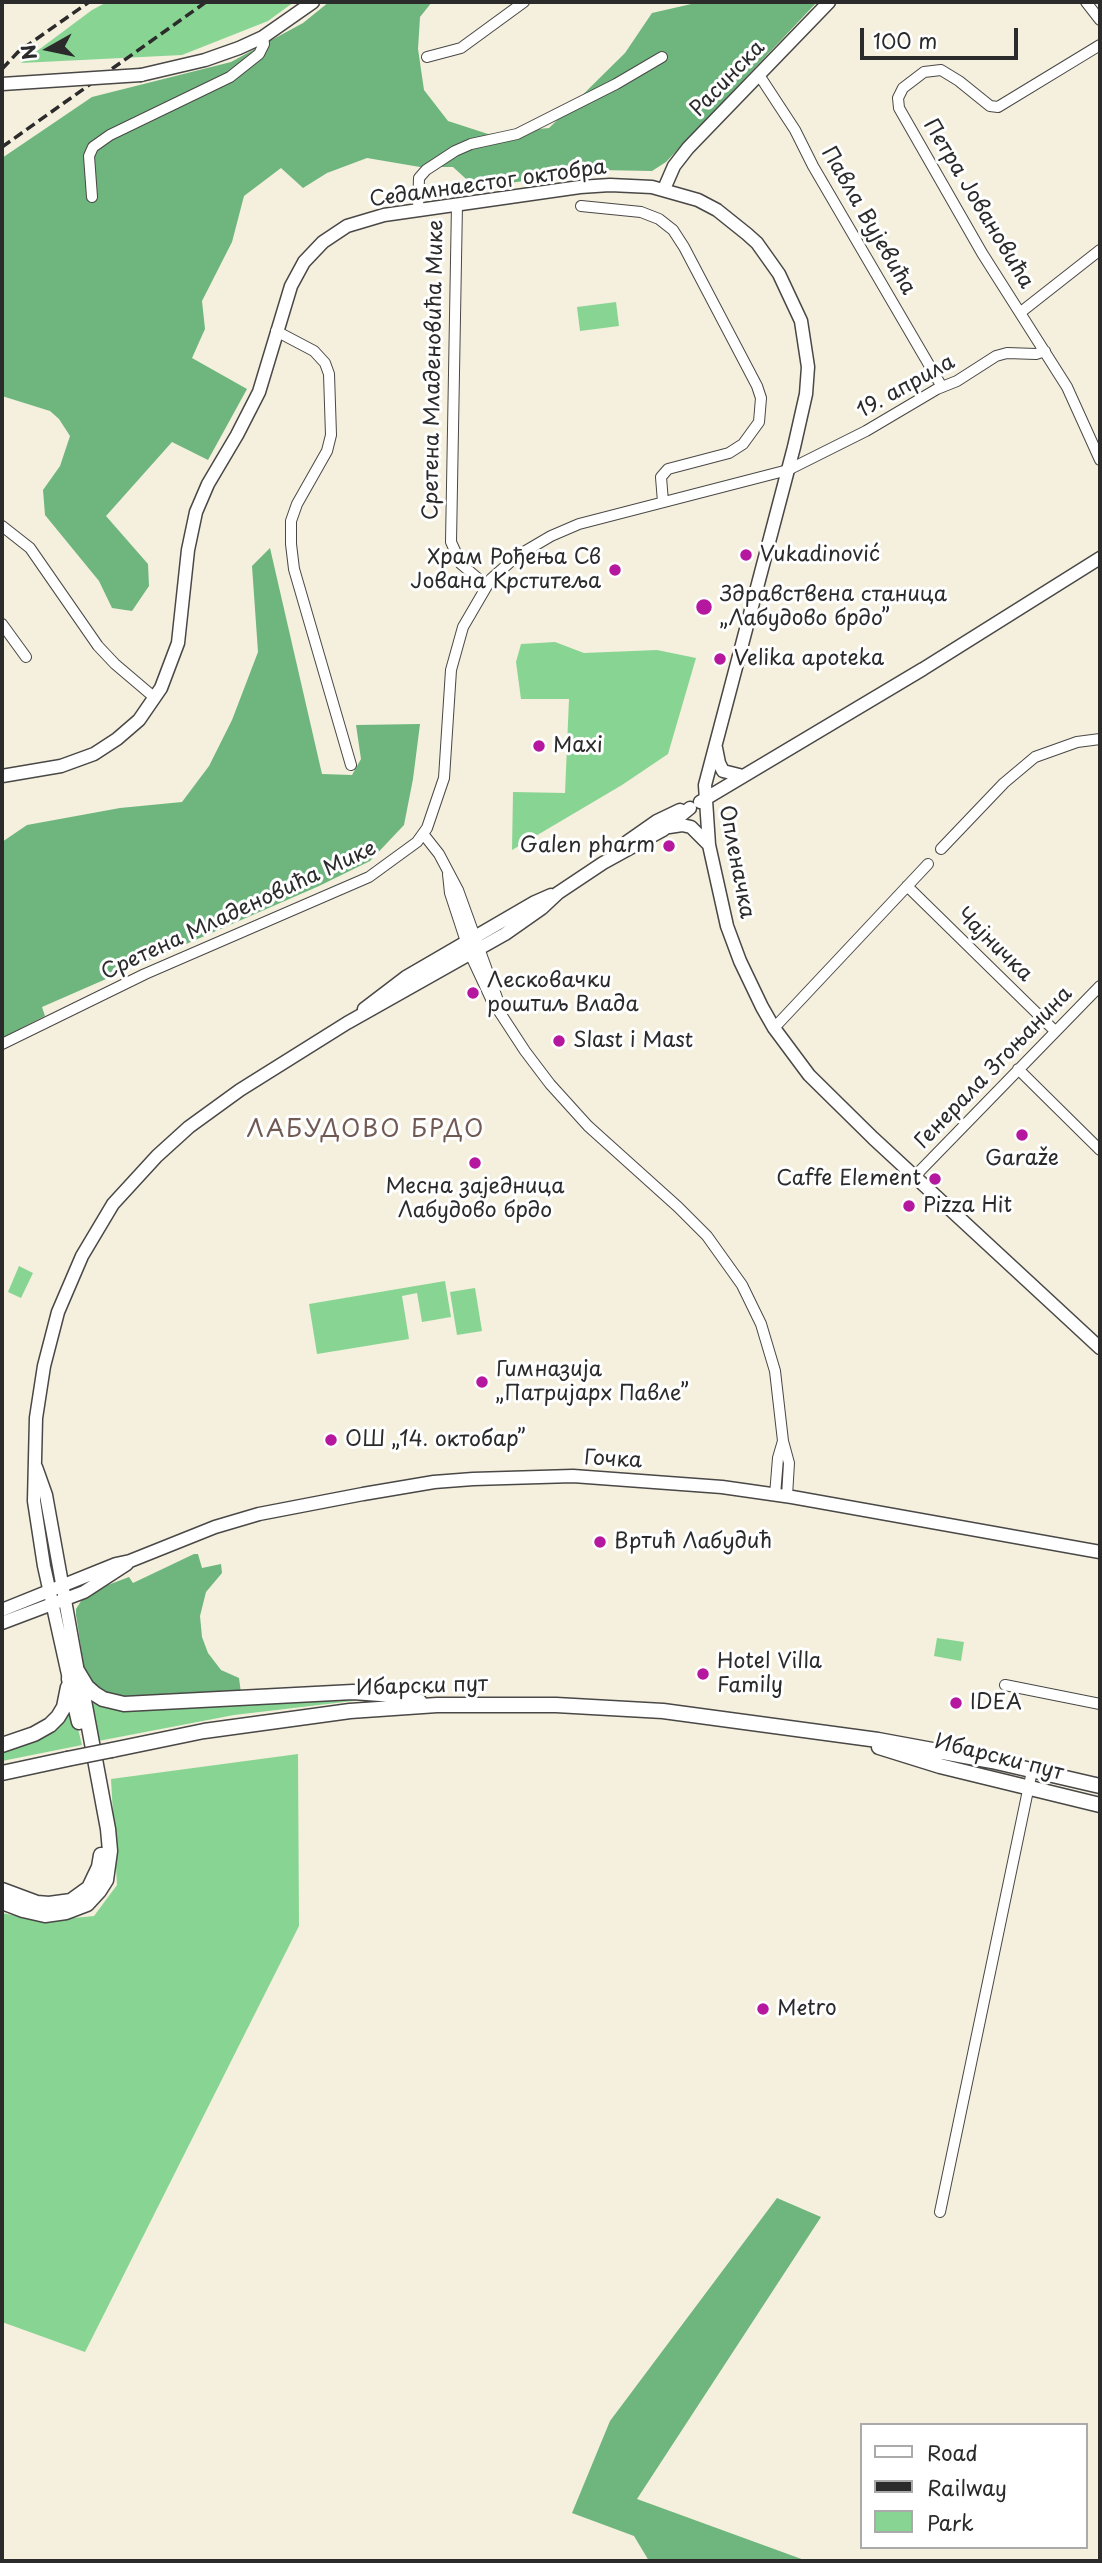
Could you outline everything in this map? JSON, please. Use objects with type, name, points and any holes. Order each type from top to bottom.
[{"type":"main road","points":[[74,1675],[103,1699],[124,1704],[353,1692],[394,1695],[437,1705]]},
{"type":"main road","points":[[2,1745],[34,1734],[58,1717],[74,1675]]},
{"type":"main road","points":[[2,1891],[49,1905],[71,1901],[89,1888],[99,1867],[102,1841],[100,1823],[74,1675]]},
{"type":"main road","points":[[2,1902],[45,1915],[66,1912],[87,1904],[106,1880],[110,1851],[108,1829],[74,1675]]},
{"type":"main road","name":"Ибарски пут","points":[[2,1774],[204,1731],[350,1710],[437,1705],[544,1705],[663,1711],[907,1744],[1100,1786]]},
{"type":"main road","name":"Ибарски пут","points":[[848,1737],[940,1766],[1100,1805]]},
{"type":"street","points":[[2,84],[141,75],[205,60],[262,37],[313,2]]},
{"type":"street","points":[[427,57],[461,48],[524,2]]},
{"type":"street","name":"Расинска","points":[[664,189],[683,154],[829,2]]},
{"type":"street","points":[[1086,2],[1100,20]]},
{"type":"street","points":[[92,197],[89,156],[93,147],[110,135],[230,77],[260,54],[264,44],[262,37]]},
{"type":"street","name":"Петра Јовановића","points":[[1100,45],[998,107],[990,107],[952,76],[935,69],[924,72],[903,88],[898,99],[899,107],[948,195],[1021,312],[1100,250]]},
{"type":"street","points":[[418,209],[418,184],[422,174],[455,151],[471,144],[517,134],[616,84],[662,57]]},
{"type":"street","name":"Павла Вујевића","points":[[760,75],[795,130],[813,166],[942,387]]},
{"type":"street","name":"Седамнаестог октобра","points":[[2,775],[53,768],[94,754],[129,730],[155,698],[168,674],[178,643],[190,537],[196,512],[208,484],[259,392],[290,286],[316,248],[347,226],[418,209],[580,187],[610,185],[664,189]]},
{"type":"street","name":"Опленачка","points":[[664,189],[698,200],[717,211],[747,234],[769,258],[795,305],[805,344],[808,380],[802,415],[705,785],[709,845],[718,891],[732,938],[754,992],[774,1028],[817,1084],[1100,1348]]},
{"type":"street","name":"Сретена Младеновића Мике","points":[[2,1044],[145,974],[369,877],[402,855],[424,835],[444,778],[449,688],[454,654],[463,627],[487,586],[461,565],[451,542],[457,204]]},
{"type":"street","points":[[581,206],[641,212],[659,219],[673,230],[761,398],[758,422],[743,444],[729,453],[668,469],[661,477],[663,502]]},
{"type":"street","points":[[1021,312],[1076,405],[1100,460]]},
{"type":"street","points":[[276,331],[314,351],[325,363],[330,374],[331,435],[327,451],[297,504],[291,521],[291,544],[293,569],[351,765]]},
{"type":"street","name":"19. априла","points":[[487,586],[517,556],[551,536],[579,524],[788,470],[866,431],[1002,354],[1045,351]]},
{"type":"street","points":[[2,526],[30,548],[98,646],[155,698]]},
{"type":"street","points":[[74,1675],[34,1501],[36,1418],[49,1342],[58,1312],[82,1256],[113,1204],[141,1171],[189,1127],[240,1090],[347,1023],[381,994],[542,908],[558,893],[603,863],[663,830],[690,808],[923,669],[1100,558]]},
{"type":"street","points":[[2,624],[26,657]]},
{"type":"street","points":[[942,849],[1004,783],[1035,757],[1077,742],[1100,739]]},
{"type":"street","points":[[715,742],[721,769],[743,776]]},
{"type":"street","points":[[603,863],[657,821],[690,808]]},
{"type":"street","points":[[663,830],[689,825],[697,830],[709,845]]},
{"type":"street","points":[[424,835],[439,854],[458,890],[472,945],[503,1014],[525,1051],[588,1126],[687,1215],[734,1272],[758,1317],[770,1351],[780,1399],[783,1441],[778,1458],[781,1495]]},
{"type":"street","points":[[774,1028],[928,864]]},
{"type":"street","name":"Чајничка","points":[[907,886],[1055,1031]]},
{"type":"street","name":"Генерала Згоњанина","points":[[915,1176],[1100,986]]},
{"type":"street","points":[[1018,1069],[1100,1150]]},
{"type":"street","points":[[2,1623],[56,1597],[63,1585],[46,1495],[35,1462]]},
{"type":"street","name":"Гочка","points":[[56,1597],[98,1584],[130,1562],[215,1527],[259,1514],[435,1482],[573,1476],[694,1484],[781,1495],[1100,1552]]},
{"type":"street","name":"Гочка","points":[[63,1585],[116,1564],[130,1562]]},
{"type":"street","points":[[2,1610],[56,1597]]},
{"type":"street","points":[[1005,1685],[1100,1704]]},
{"type":"street","points":[[940,2212],[1032,1771]]},
{"type":"green space","points":[[107,2],[294,2],[268,21],[182,55],[21,63],[92,10]]},
{"type":"green space","points":[[329,2],[432,2],[420,17],[418,49],[424,90],[448,121],[488,134],[549,128],[625,53],[652,13],[700,2],[817,2],[666,162],[652,171],[598,170],[476,188],[453,167],[420,167],[367,158],[327,173],[303,188],[281,168],[244,196],[232,242],[202,301],[205,329],[192,358],[247,389],[208,460],[172,442],[106,516],[148,564],[149,586],[132,611],[112,608],[99,581],[45,515],[43,490],[60,466],[70,436],[50,411],[2,396],[2,158],[92,97],[231,62],[303,23]]},
{"type":"green space","points":[[616,302],[619,326],[580,331],[577,307]]},
{"type":"green space","points":[[270,548],[322,774],[352,775],[361,759],[356,725],[420,724],[404,825],[370,861],[319,886],[42,1007],[45,1016],[2,1038],[2,842],[27,825],[120,808],[182,802],[209,766],[232,720],[258,652],[252,566]]},
{"type":"green space","points":[[555,642],[584,653],[657,650],[696,658],[668,754],[622,785],[512,850],[513,792],[565,793],[569,699],[521,699],[516,662],[521,644]]},
{"type":"green space","points":[[19,1266],[33,1273],[21,1298],[8,1292]]},
{"type":"green space","points":[[445,1281],[451,1317],[422,1322],[417,1293],[402,1296],[409,1339],[317,1354],[309,1304]]},
{"type":"green space","points":[[475,1288],[482,1331],[457,1335],[450,1292]]},
{"type":"green space","points":[[198,1554],[202,1568],[221,1564],[222,1573],[206,1592],[200,1616],[202,1637],[208,1653],[221,1670],[239,1678],[241,1693],[117,1700],[86,1680],[76,1615],[81,1601],[108,1585],[129,1577],[133,1583]]},
{"type":"green space","points":[[937,1638],[964,1642],[961,1661],[934,1656]]},
{"type":"green space","points":[[84,1687],[378,1698],[234,1715],[93,1742]]},
{"type":"green space","points":[[70,1697],[82,1745],[2,1761],[2,1749],[33,1737]]},
{"type":"green space","points":[[298,1754],[299,1926],[85,2352],[2,2322],[2,1913],[41,1921],[94,1916],[117,1885],[111,1779]]},
{"type":"green space","points":[[777,2198],[821,2217],[637,2499],[807,2561],[649,2561],[634,2536],[572,2513],[610,2421]]},
{"type":"railway","points":[[2,69],[18,52],[89,2]]},
{"type":"railway","points":[[2,147],[206,2]]},
{"type":"place","name":"Vukadinović","points":[[746,555]]},
{"type":"place","name":"Храм Рођења Св Јована Крститеља","points":[[615,570]]},
{"type":"place","name":"Здравствена станица „Лабудово брдо”","points":[[704,607]]},
{"type":"place","name":"Velika apoteka","points":[[720,659]]},
{"type":"place","name":"Maxi","points":[[539,746]]},
{"type":"place","name":"Galen pharm","points":[[669,846]]},
{"type":"place","name":"Лесковачки роштиљ Влада","points":[[473,993]]},
{"type":"place","name":"Slast i Mast","points":[[559,1041]]},
{"type":"place","name":"Garaže","points":[[1022,1135]]},
{"type":"place","name":"Месна заједница Лабудово брдо","points":[[475,1163]]},
{"type":"place","name":"Caffe Element","points":[[935,1179]]},
{"type":"place","name":"Pizza Hit","points":[[909,1206]]},
{"type":"place","name":"Гимназија „Патријарх Павле”","points":[[482,1382]]},
{"type":"place","name":"ОШ „14. октобар”","points":[[331,1440]]},
{"type":"place","name":"Вртић Лабудић","points":[[600,1542]]},
{"type":"place","name":"Hotel Villa Family","points":[[703,1674]]},
{"type":"place","name":"IDEA","points":[[956,1703]]},
{"type":"place","name":"Metro","points":[[763,2009]]},
{"type":"district","name":"ЛАБУДОВО БРДО","points":[[366,1130]]}]
